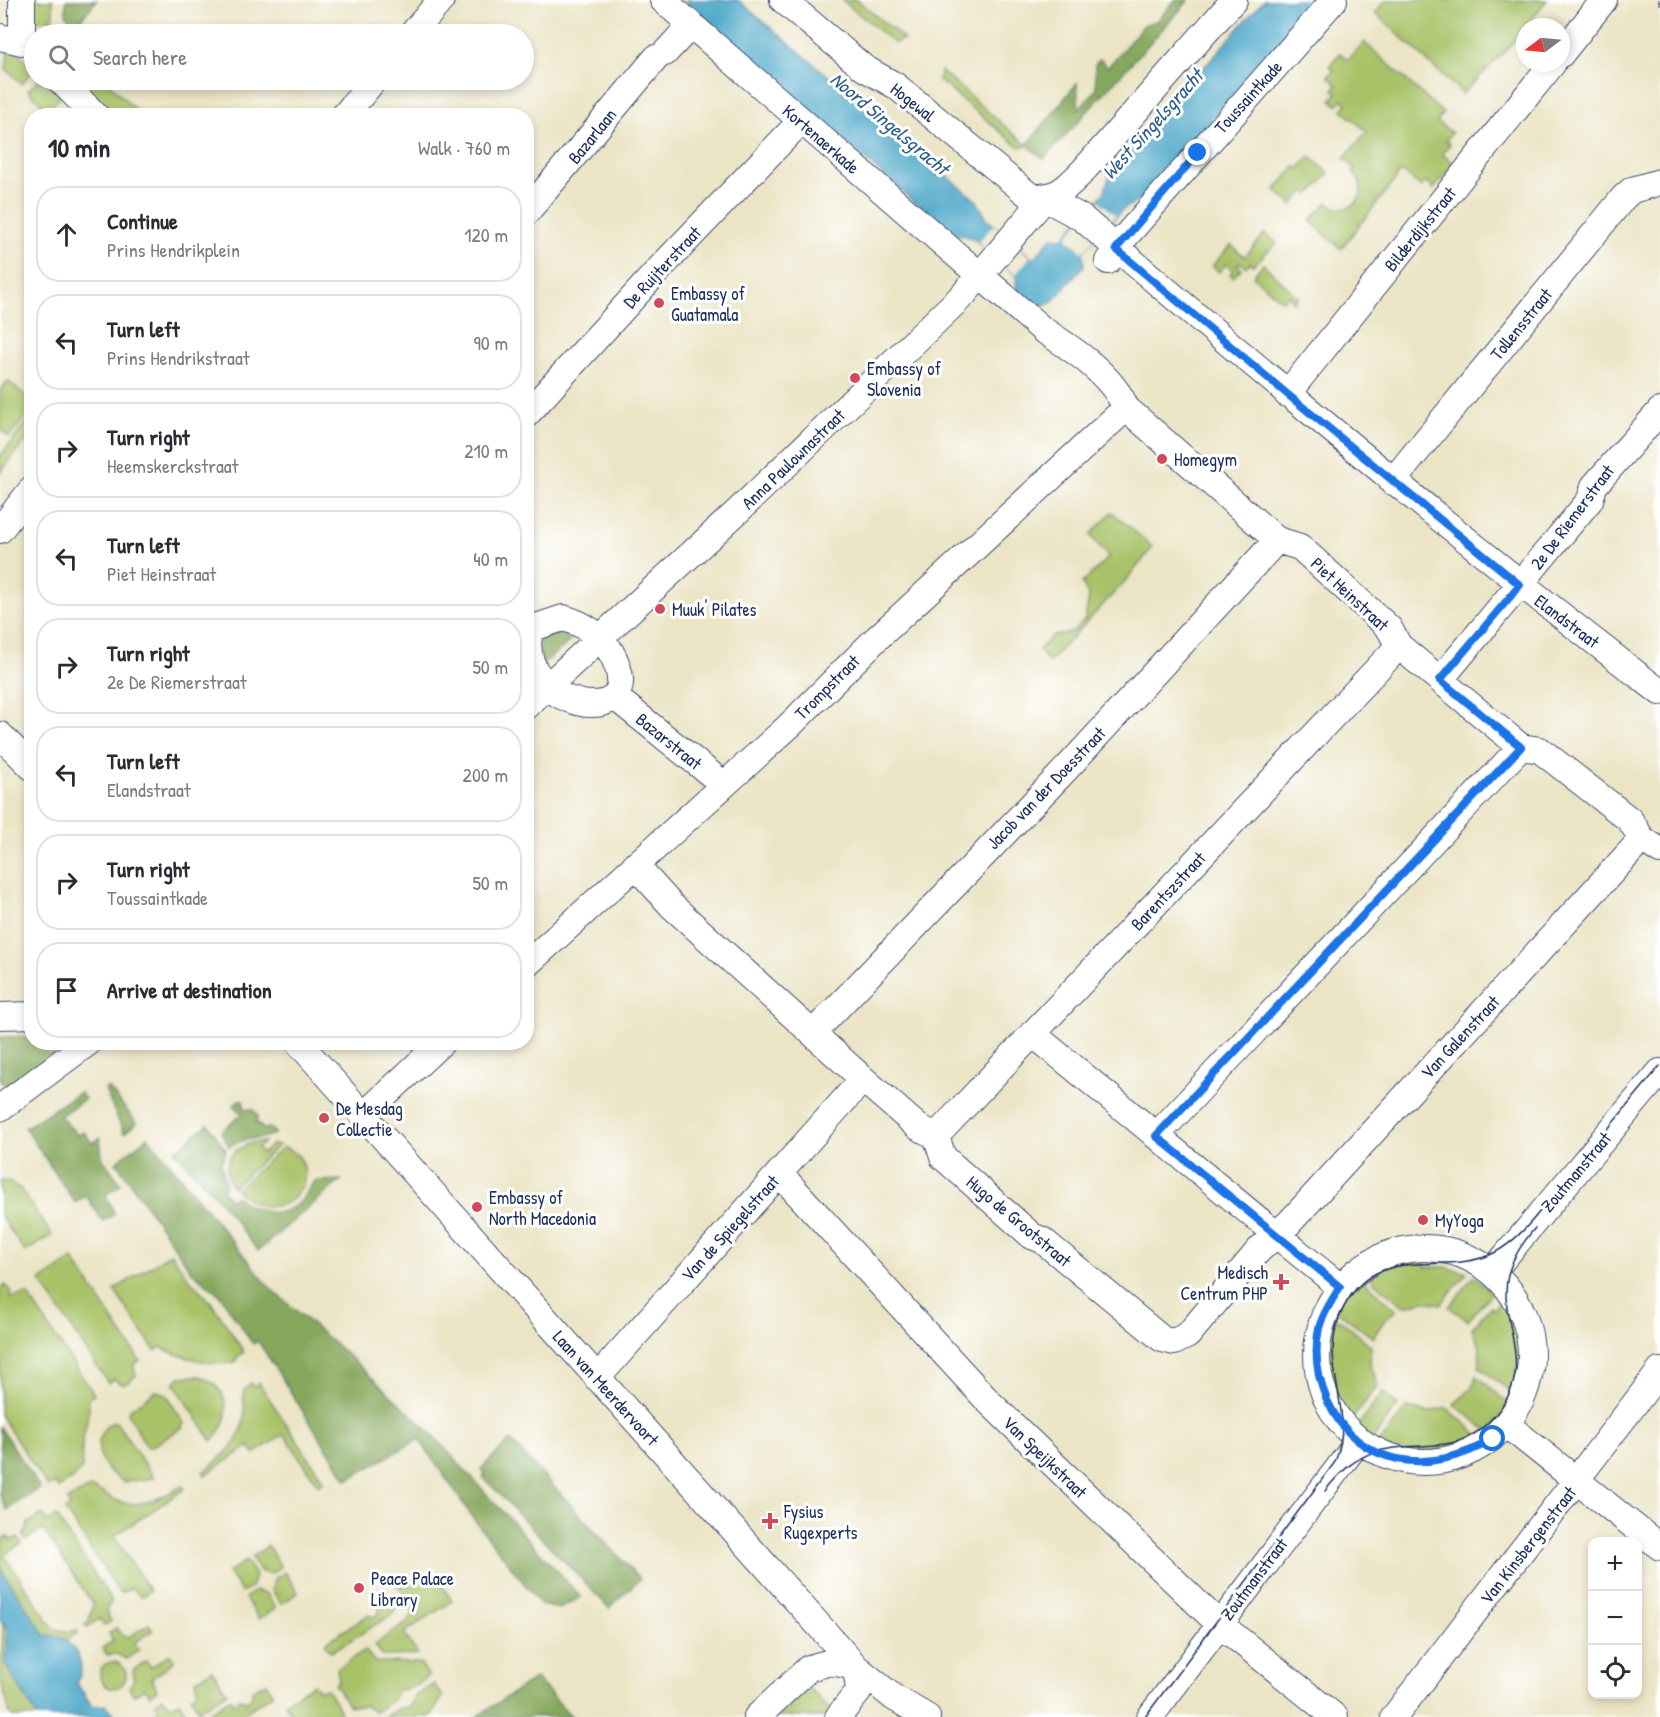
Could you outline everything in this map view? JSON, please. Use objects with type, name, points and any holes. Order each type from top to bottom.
[{"type":"street","points":[[19,44],[22,0]]},
{"type":"street","points":[[421,24],[441,0]]},
{"type":"street","name":"Kortenaerkade","points":[[663,0],[756,80],[800,122],[996,258],[1043,330]]},
{"type":"street","name":"Hogewal","points":[[783,0],[864,68],[896,86],[1030,196],[1046,198],[1102,240]]},
{"type":"street","name":"Anna Paulownastraat","points":[[534,699],[738,511],[996,258],[1046,198],[1059,193],[1082,172],[1234,0]]},
{"type":"street","name":"Toussaintkade","points":[[1102,240],[1334,0]]},
{"type":"street","points":[[1570,43],[1604,0]]},
{"type":"street","name":"Bazarlaan","points":[[534,204],[661,55],[691,25]]},
{"type":"street","name":"Bilderdijkstraat","points":[[1287,394],[1547,72]]},
{"type":"street","points":[[70,90],[88,108]]},
{"type":"street","points":[[351,108],[366,90]]},
{"type":"street","name":"De Ruijterstraat","points":[[534,406],[669,258],[800,122]]},
{"type":"street","name":"Tollensstraat","points":[[1392,482],[1624,197],[1632,190],[1660,182]]},
{"type":"street","name":"Elandstraat","points":[[1102,240],[1392,482],[1520,585],[1660,692]]},
{"type":"street","name":"Piet Heinstraat","points":[[1043,330],[1066,345],[1119,392],[1126,408],[1277,540],[1300,547],[1389,628],[1399,646],[1521,747],[1540,750],[1630,820],[1651,845]]},
{"type":"street","name":"Trompstraat","points":[[534,958],[1126,408]]},
{"type":"street","name":"2e De Riemerstraat","points":[[1440,680],[1590,500],[1594,486],[1660,411]]},
{"type":"street","points":[[0,530],[24,499]]},
{"type":"street","name":"Jacob van der Doesstraat","points":[[813,1033],[1067,768],[1277,540]]},
{"type":"street","points":[[534,626],[563,618],[581,622],[611,651],[619,668],[619,689],[615,698],[599,705],[583,705],[563,698],[534,668]]},
{"type":"street","name":"Barentszstraat","points":[[936,1136],[1399,646]]},
{"type":"street","name":"Bazarstraat","points":[[615,698],[723,784]]},
{"type":"street","points":[[0,735],[24,759]]},
{"type":"street","points":[[1156,1136],[1521,747]]},
{"type":"street","name":"Van Galenstraat","points":[[1276,1233],[1289,1223],[1651,845]]},
{"type":"street","points":[[635,865],[672,906],[863,1079],[918,1127],[936,1136]]},
{"type":"street","points":[[0,1016],[24,1015]]},
{"type":"street","points":[[1033,1034],[1340,1287]]},
{"type":"street","points":[[0,1108],[78,1050]]},
{"type":"street","name":"Laan van Meerdervoort","points":[[305,1050],[856,1667],[893,1697],[927,1717]]},
{"type":"street","points":[[364,1115],[433,1050]]},
{"type":"street","name":"Zoutmanstraat","points":[[1492,1272],[1660,1072]]},
{"type":"street","name":"Van de Spiegelstraat","points":[[597,1378],[863,1079]]},
{"type":"street","name":"Hugo de Grootstraat","points":[[936,1136],[943,1157],[1032,1236],[1041,1240],[1162,1339],[1174,1342],[1188,1335],[1276,1233]]},
{"type":"street","name":"Van Speijkstraat","points":[[779,1173],[987,1400],[1220,1624],[1335,1717]]},
{"type":"street","points":[[1427,1248],[1451,1251],[1474,1260],[1492,1272],[1518,1303],[1527,1323],[1531,1344],[1527,1387],[1507,1425],[1493,1439],[1480,1447],[1456,1457],[1435,1461],[1407,1461],[1390,1457],[1374,1452],[1358,1442],[1344,1429],[1332,1410],[1317,1369],[1320,1326],[1340,1287],[1368,1263],[1402,1250],[1427,1248]]},
{"type":"street","name":"Van Kinsbergenstraat","points":[[1394,1717],[1660,1371]]},
{"type":"street","points":[[1507,1425],[1660,1547]]},
{"type":"street","name":"Zoutmanstraat","points":[[1150,1717],[1358,1442]]},
{"type":"street","points":[[758,1717],[809,1668],[831,1662],[856,1667],[859,1691],[838,1717]]},
{"type":"green space","points":[[32,0],[53,0],[53,19],[33,21]]},
{"type":"green space","points":[[66,0],[97,0],[77,24],[66,15]]},
{"type":"green space","points":[[842,0],[857,0],[904,39],[894,43]]},
{"type":"green space","points":[[1175,0],[1189,0],[1044,159],[1027,145],[1077,83],[1079,110],[1096,89],[1095,65],[1100,59],[1108,67],[1144,25],[1158,20]]},
{"type":"green space","points":[[1386,0],[1547,0],[1532,18],[1516,18],[1516,38],[1463,94],[1375,13]]},
{"type":"green space","points":[[1364,42],[1443,113],[1437,122],[1452,133],[1446,140],[1450,144],[1442,154],[1454,163],[1434,189],[1425,182],[1421,187],[1402,171],[1341,249],[1310,221],[1327,202],[1343,209],[1350,207],[1360,196],[1359,181],[1353,173],[1356,169],[1344,158],[1367,132],[1342,110],[1347,104],[1343,99],[1337,105],[1331,100],[1337,93],[1333,90],[1337,85],[1328,76],[1334,70],[1329,66],[1340,53],[1348,60]]},
{"type":"green space","points":[[8,51],[18,52],[24,58],[22,84],[6,69]]},
{"type":"green space","points":[[941,71],[1027,145],[1019,147],[938,80]]},
{"type":"green space","points":[[28,90],[54,90],[61,97],[49,108],[45,108]]},
{"type":"green space","points":[[89,90],[116,90],[133,108],[107,108]]},
{"type":"green space","points":[[1310,156],[1329,174],[1309,195],[1305,191],[1292,205],[1275,190],[1296,166],[1299,169]]},
{"type":"green space","points":[[1265,233],[1277,243],[1253,265],[1250,262],[1246,267],[1239,262],[1237,265],[1241,269],[1233,277],[1230,274],[1233,271],[1226,264],[1219,272],[1212,266],[1231,245],[1245,257]]},
{"type":"green space","points":[[1263,264],[1298,297],[1294,302],[1288,295],[1282,301],[1253,276]]},
{"type":"green space","points":[[8,381],[24,394],[24,419],[9,437],[0,429],[0,390]]},
{"type":"green space","points":[[24,426],[24,443],[0,473],[0,456]]},
{"type":"green space","points":[[1112,512],[1153,547],[1128,578],[1049,662],[1039,650],[1052,636],[1072,632],[1085,619],[1089,597],[1082,583],[1109,557],[1090,535]]},
{"type":"green space","points":[[565,630],[570,634],[570,641],[544,663],[540,662],[539,633]]},
{"type":"green space","points":[[24,1036],[24,1050],[60,1050],[9,1088],[0,1081],[0,1037]]},
{"type":"green space","points":[[108,1087],[137,1123],[124,1133],[105,1090]]},
{"type":"green space","points":[[80,1092],[85,1099],[60,1116],[78,1135],[84,1132],[92,1143],[100,1138],[102,1158],[121,1184],[106,1195],[115,1214],[103,1221],[86,1196],[75,1203],[25,1128]]},
{"type":"green space","points":[[239,1100],[243,1100],[245,1109],[253,1109],[258,1116],[256,1121],[263,1129],[270,1128],[275,1133],[235,1143],[229,1147],[221,1132],[242,1114],[234,1105]]},
{"type":"green space","points":[[208,1124],[226,1150],[221,1164],[226,1186],[222,1190],[231,1200],[235,1196],[250,1206],[268,1212],[285,1211],[301,1201],[315,1181],[341,1180],[258,1251],[220,1201],[175,1151]]},
{"type":"green space","points":[[148,1137],[271,1289],[351,1358],[428,1430],[581,1597],[559,1609],[541,1605],[473,1518],[419,1439],[347,1480],[258,1341],[253,1344],[220,1295],[191,1271],[116,1162]]},
{"type":"green space","points":[[256,1142],[264,1142],[257,1148],[262,1153],[273,1144],[279,1145],[233,1187],[227,1171],[230,1158],[240,1148]]},
{"type":"green space","points":[[283,1147],[297,1155],[304,1167],[304,1180],[298,1193],[288,1202],[273,1206],[256,1203],[236,1190]]},
{"type":"green space","points":[[0,1181],[9,1181],[17,1188],[19,1187],[52,1235],[25,1252],[0,1215]]},
{"type":"green space","points":[[171,1253],[189,1279],[211,1302],[244,1352],[236,1358],[237,1361],[210,1362],[187,1357],[161,1347],[155,1351],[114,1290]]},
{"type":"green space","points":[[1425,1255],[1425,1267],[1445,1267],[1467,1273],[1441,1304],[1424,1301],[1404,1306],[1374,1282],[1368,1272],[1394,1259]]},
{"type":"green space","points":[[73,1259],[140,1361],[133,1365],[136,1375],[128,1383],[122,1384],[114,1379],[108,1383],[40,1281]]},
{"type":"green space","points":[[1474,1276],[1492,1292],[1468,1321],[1449,1307]]},
{"type":"green space","points":[[1360,1277],[1396,1310],[1385,1319],[1373,1338],[1334,1308],[1344,1293]]},
{"type":"green space","points":[[5,1285],[12,1292],[11,1298],[27,1294],[94,1394],[89,1398],[89,1411],[82,1444],[82,1468],[74,1478],[58,1488],[55,1483],[48,1487],[0,1415],[0,1290]]},
{"type":"green space","points":[[1504,1291],[1517,1315],[1523,1342],[1523,1369],[1515,1395],[1479,1367],[1480,1349],[1472,1328],[1491,1306],[1495,1309]]},
{"type":"green space","points":[[1329,1317],[1342,1321],[1371,1346],[1370,1363],[1378,1385],[1349,1423],[1340,1411],[1325,1373],[1323,1359],[1325,1331]]},
{"type":"green space","points":[[200,1376],[218,1388],[226,1405],[224,1424],[212,1441],[174,1383],[180,1377]]},
{"type":"green space","points":[[1477,1376],[1511,1406],[1489,1432],[1454,1404],[1470,1390]]},
{"type":"green space","points":[[251,1383],[254,1387],[259,1383],[324,1481],[318,1485],[284,1434],[254,1454],[249,1446],[205,1475],[203,1472],[229,1450],[239,1436],[244,1415],[244,1390]]},
{"type":"green space","points":[[156,1391],[166,1394],[184,1423],[182,1428],[151,1447],[146,1446],[128,1414],[129,1410]]},
{"type":"green space","points":[[1383,1392],[1398,1405],[1371,1441],[1355,1429]]},
{"type":"green space","points":[[1406,1408],[1429,1412],[1447,1408],[1482,1438],[1458,1450],[1417,1456],[1390,1451],[1378,1445]]},
{"type":"green space","points":[[115,1422],[154,1478],[125,1482],[107,1469],[100,1456],[99,1441],[106,1427]]},
{"type":"green space","points":[[0,1427],[40,1488],[7,1510],[0,1495]]},
{"type":"green space","points":[[510,1440],[640,1579],[609,1608],[483,1477],[485,1474],[481,1469]]},
{"type":"green space","points":[[182,1486],[185,1489],[114,1536],[150,1591],[141,1597],[132,1588],[120,1593],[65,1510],[70,1506],[67,1500],[90,1488],[124,1503],[142,1503],[167,1495]]},
{"type":"green space","points":[[42,1514],[48,1522],[56,1516],[112,1601],[106,1610],[111,1621],[104,1626],[99,1619],[87,1627],[85,1624],[89,1620],[93,1604],[43,1529],[26,1540],[23,1535],[28,1528],[27,1524]]},
{"type":"green space","points":[[7,1536],[11,1540],[18,1537],[22,1543],[4,1555],[54,1629],[71,1632],[76,1630],[78,1633],[67,1640],[46,1638],[0,1568],[0,1541]]},
{"type":"green space","points":[[268,1546],[281,1567],[271,1574],[260,1571],[251,1557]]},
{"type":"green space","points":[[246,1561],[255,1575],[252,1586],[242,1593],[228,1572]]},
{"type":"green space","points":[[285,1572],[298,1593],[281,1604],[272,1590],[274,1579]]},
{"type":"green space","points":[[393,1578],[440,1582],[452,1601],[404,1633],[418,1655],[382,1656],[375,1644],[408,1622],[413,1614],[411,1604]]},
{"type":"green space","points":[[255,1591],[267,1594],[276,1608],[259,1619],[245,1598]]},
{"type":"green space","points":[[392,1599],[396,1609],[393,1614],[331,1652],[325,1643],[368,1615],[375,1617],[379,1613],[379,1607]]},
{"type":"green space","points":[[0,1618],[7,1629],[5,1665],[38,1717],[12,1717],[10,1714],[0,1677],[3,1627]]},
{"type":"green space","points":[[149,1624],[153,1630],[134,1643],[139,1650],[126,1659],[117,1654],[107,1655],[102,1648],[113,1641],[109,1633],[116,1628],[123,1636],[129,1637]]},
{"type":"green space","points":[[365,1650],[375,1662],[420,1663],[429,1676],[409,1689],[397,1690],[393,1700],[375,1712],[365,1706],[349,1706],[335,1685],[339,1679],[337,1669]]},
{"type":"green space","points":[[170,1654],[174,1661],[152,1678],[157,1690],[150,1695],[145,1688],[134,1695],[129,1688],[134,1679],[133,1670],[146,1661],[151,1667]]},
{"type":"green space","points":[[113,1662],[122,1666],[126,1675],[122,1684],[113,1688],[104,1684],[100,1675],[104,1666]]},
{"type":"green space","points":[[212,1670],[227,1692],[199,1710],[191,1697],[197,1691],[196,1680]]},
{"type":"green space","points":[[536,1678],[572,1717],[476,1717]]},
{"type":"green space","points":[[803,1682],[834,1714],[831,1717],[770,1717]]},
{"type":"green space","points":[[266,1683],[273,1694],[238,1717],[203,1716],[231,1698],[234,1703],[241,1699],[247,1701],[252,1697],[252,1691]]},
{"type":"green space","points":[[313,1684],[319,1690],[327,1689],[341,1711],[336,1717],[293,1717],[285,1703]]},
{"type":"green space","points":[[434,1684],[443,1697],[430,1717],[384,1717],[398,1708],[409,1707],[414,1697]]},
{"type":"green space","points":[[162,1698],[170,1706],[179,1702],[189,1717],[149,1717],[159,1710],[155,1703]]},
{"type":"water","points":[[684,0],[738,0],[977,201],[987,219],[1033,259],[1052,237],[1063,238],[1104,193],[1111,171],[1264,0],[1319,0],[1142,199],[1123,209],[1083,252],[1084,266],[1051,303],[1041,306],[1031,302],[1016,288],[1016,276],[973,238],[948,232]]},
{"type":"water","points":[[0,1568],[46,1637],[62,1638],[75,1650],[81,1667],[76,1682],[92,1706],[106,1705],[117,1717],[38,1717],[5,1664],[7,1629],[0,1618]]},
{"type":"pier","points":[[1098,200],[1116,215],[1083,252],[1066,237]]},
{"type":"pier","points":[[994,225],[1030,257],[1015,275],[978,242]]},
{"type":"tram line","points":[[1659,0],[1660,4]]},
{"type":"tram line","points":[[1145,1717],[1335,1462],[1341,1441],[1342,1422],[1333,1348],[1336,1328],[1344,1307],[1358,1286],[1375,1274],[1393,1267],[1475,1260],[1504,1247],[1532,1221],[1660,1066]]},
{"type":"tram line","points":[[1325,1491],[1347,1467],[1360,1458],[1392,1448],[1454,1442],[1469,1437],[1483,1428],[1497,1413],[1509,1395],[1516,1361],[1507,1311],[1508,1275],[1512,1262],[1535,1228]]},
{"type":"place","name":"Embassy of Guatamala","points":[[659,303]]},
{"type":"place","name":"Embassy of Slovenia","points":[[855,378]]},
{"type":"place","name":"Homegym","points":[[1162,459]]},
{"type":"place","name":"Muuk' Pilates","points":[[660,609]]},
{"type":"place","name":"De Mesdag Collectie","points":[[324,1118]]},
{"type":"place","name":"Embassy of North Macedonia","points":[[477,1207]]},
{"type":"place","name":"MyYoga","points":[[1423,1220]]},
{"type":"place","name":"Medisch Centrum PHP","points":[[1281,1282]]},
{"type":"place","name":"Fysius Rugexperts","points":[[770,1521]]},
{"type":"place","name":"Peace Palace Library","points":[[359,1588]]},
{"type":"route","points":[[1198,153],[1116,249],[1392,482],[1520,585],[1440,680],[1521,747],[1156,1136],[1340,1287],[1326,1310],[1320,1326],[1316,1347],[1317,1369],[1332,1410],[1351,1437],[1374,1452],[1407,1461],[1435,1461],[1456,1457],[1493,1439]]},
{"type":"water label","name":"Noord Singelsgracht","points":[[890,123]]},
{"type":"water label","name":"West Singelsgracht","points":[[1152,124]]}]
